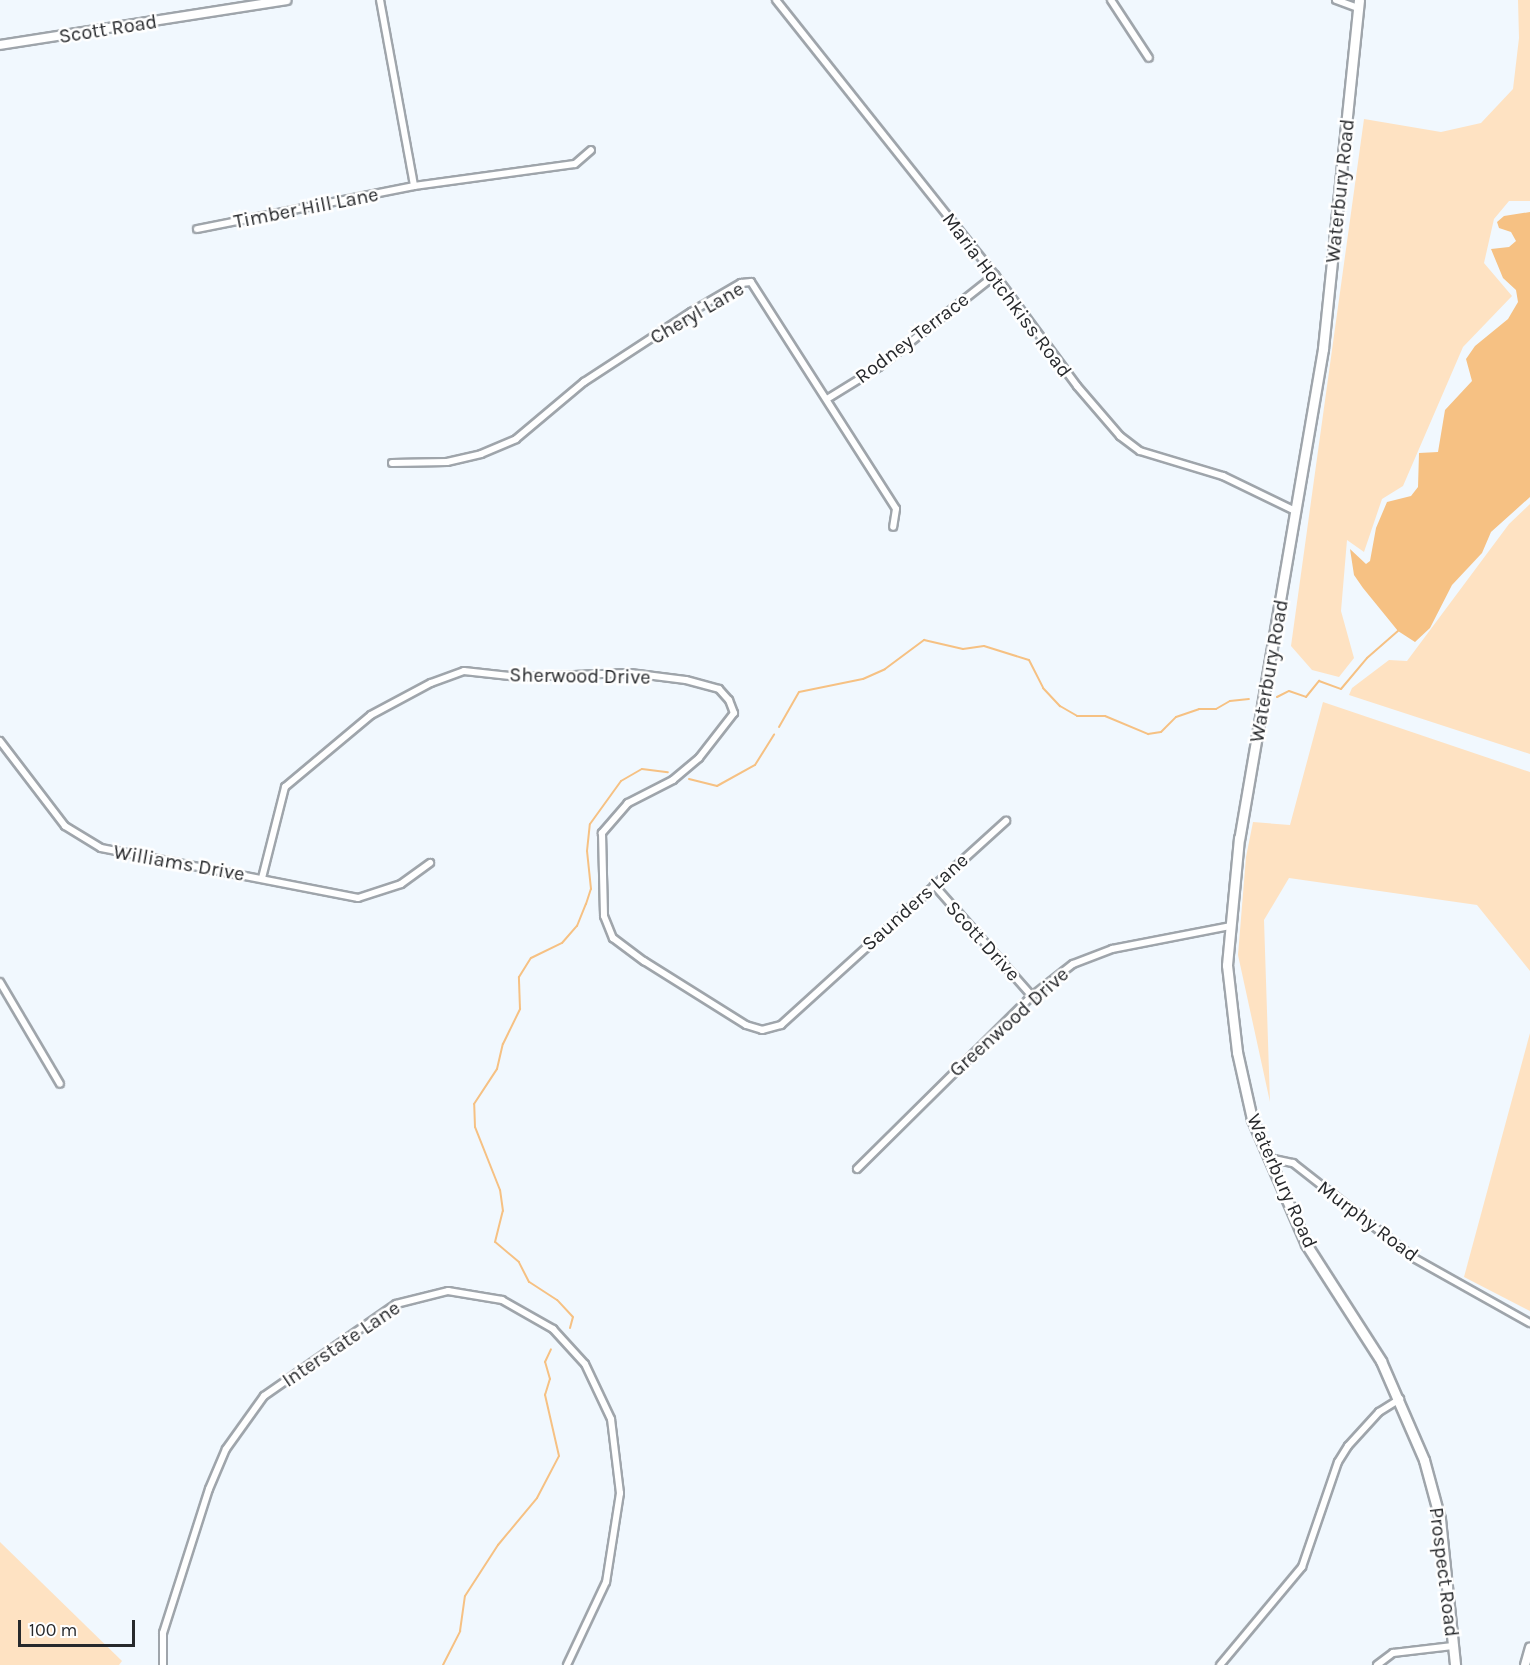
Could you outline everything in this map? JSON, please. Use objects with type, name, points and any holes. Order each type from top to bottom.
[{"type":"main road","name":"Scott Road","points":[[0,45],[286,0]]},
{"type":"main road","name":"Waterbury Road","points":[[1356,1317],[1306,1244],[1252,1119],[1237,1052],[1227,965],[1239,838],[1298,512],[1323,349],[1358,4]]},
{"type":"main road","name":"Prospect Road","points":[[1356,1317],[1401,1399],[1424,1460],[1440,1519],[1455,1665]]},
{"type":"street","points":[[381,0],[414,186]]},
{"type":"street","name":"Maria Hotchkiss Road","points":[[776,0],[995,275],[1077,386],[1120,436],[1140,451],[1224,476],[1298,512]]},
{"type":"street","points":[[1111,0],[1149,58]]},
{"type":"street","points":[[1336,0],[1358,4]]},
{"type":"street","name":"Timber Hill Lane","points":[[197,230],[414,186],[575,164],[591,150]]},
{"type":"street","name":"Rodney Terrace","points":[[827,399],[879,367],[995,275]]},
{"type":"street","name":"Cheryl Lane","points":[[392,463],[447,462],[481,454],[516,439],[584,382],[741,283],[751,282],[896,509],[893,527]]},
{"type":"street","name":"Sherwood Drive","points":[[262,878],[285,788],[371,715],[431,683],[464,671],[519,677],[630,673],[686,680],[719,689],[734,713],[687,770],[628,803],[602,833],[604,916],[613,938],[746,1025],[762,1030],[781,1025],[825,984]]},
{"type":"street","name":"Williams Drive","points":[[0,741],[65,826],[102,848],[262,878],[331,896],[358,898],[401,884],[430,863]]},
{"type":"street","name":"Saunders Lane","points":[[825,984],[1005,821]]},
{"type":"street","name":"Scott Drive","points":[[934,885],[1032,996]]},
{"type":"street","name":"Greenwood Drive","points":[[856,1169],[1032,996],[1073,964],[1112,949],[1230,926]]},
{"type":"street","points":[[0,982],[60,1084]]},
{"type":"street","name":"Murphy Road","points":[[1269,1158],[1293,1163],[1414,1258],[1530,1323]]},
{"type":"street","name":"Interstate Lane","points":[[163,1665],[163,1634],[209,1489],[226,1449],[264,1396],[396,1304],[448,1291],[502,1300],[553,1329],[585,1364],[611,1419],[620,1493],[606,1582],[567,1665]]},
{"type":"street","points":[[1220,1665],[1302,1567],[1338,1462],[1348,1446],[1379,1412],[1401,1399]]},
{"type":"street","points":[[1377,1665],[1393,1653],[1453,1646]]},
{"type":"street","points":[[1525,1665],[1530,1648]]},
{"type":"shaded area","points":[[1518,0],[1530,0],[1530,201],[1509,201],[1494,219],[1484,263],[1512,296],[1463,347],[1403,486],[1382,499],[1364,552],[1347,540],[1341,611],[1354,658],[1339,677],[1312,670],[1291,646],[1364,119],[1441,132],[1481,123],[1513,89],[1519,38]]},
{"type":"shaded area","points":[[1530,212],[1530,497],[1491,532],[1482,553],[1452,585],[1430,628],[1415,642],[1398,631],[1363,588],[1354,575],[1350,549],[1366,564],[1370,561],[1376,528],[1387,502],[1411,496],[1418,487],[1419,453],[1438,452],[1445,410],[1472,381],[1466,359],[1475,346],[1508,319],[1518,302],[1516,290],[1503,278],[1491,249],[1509,247],[1516,241],[1511,232],[1499,228],[1497,222],[1504,216]]},
{"type":"shaded area","points":[[1530,504],[1530,754],[1349,695],[1352,688],[1389,660],[1407,661],[1509,524]]},
{"type":"shaded area","points":[[1323,702],[1530,772],[1530,971],[1477,905],[1289,878],[1264,920],[1270,1102],[1238,955],[1246,857],[1253,822],[1290,825]]},
{"type":"shaded area","points":[[1530,1033],[1530,1311],[1464,1277]]},
{"type":"shaded area","points":[[0,1542],[122,1661],[119,1665],[0,1665]]},
{"type":"waterway","points":[[1277,697],[1289,691],[1306,697],[1319,681],[1341,689],[1367,658],[1398,631]]},
{"type":"waterway","points":[[779,727],[799,692],[863,679],[885,669],[924,640],[963,649],[984,646],[1029,660],[1043,688],[1060,706],[1077,716],[1105,716],[1148,734],[1161,732],[1176,717],[1199,709],[1216,709],[1230,701],[1249,699]]},
{"type":"waterway","points":[[689,779],[717,786],[755,765],[774,734]]},
{"type":"waterway","points":[[570,1328],[573,1317],[557,1300],[529,1282],[519,1262],[495,1242],[503,1211],[500,1190],[475,1127],[474,1104],[497,1069],[503,1044],[520,1009],[519,977],[531,958],[562,943],[577,926],[591,889],[587,851],[590,824],[621,781],[642,769],[668,772]]},
{"type":"waterway","points":[[443,1665],[460,1631],[465,1596],[498,1545],[537,1498],[559,1456],[545,1395],[550,1379],[545,1362],[551,1349]]}]
